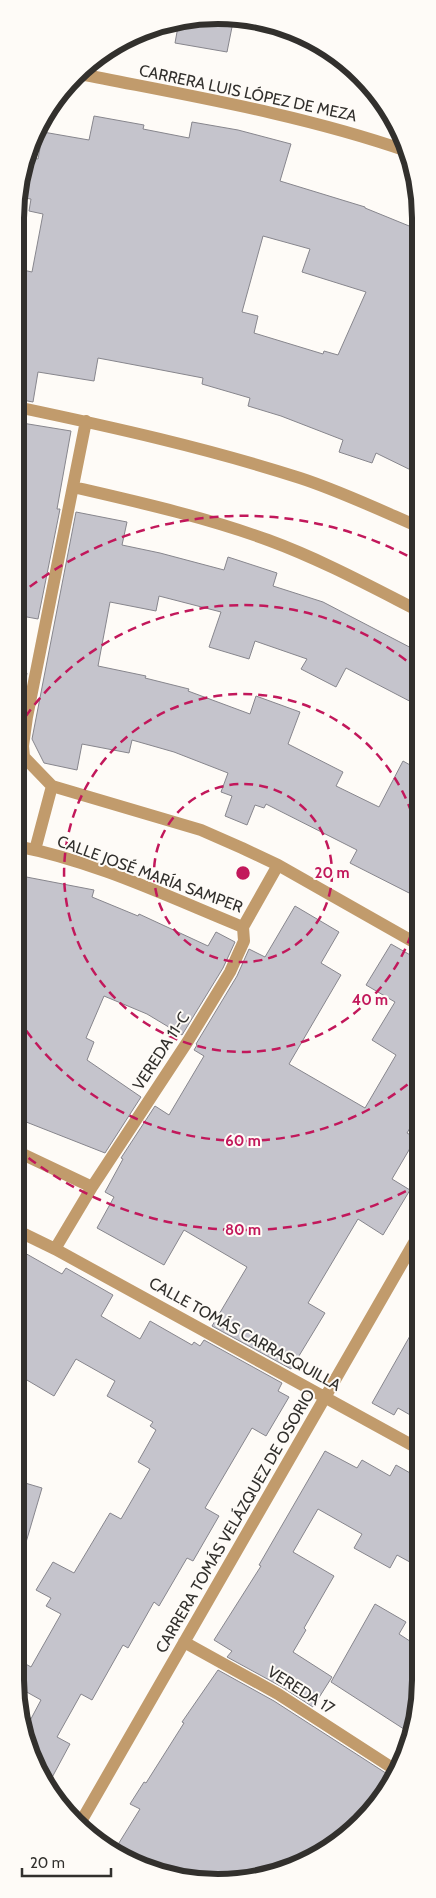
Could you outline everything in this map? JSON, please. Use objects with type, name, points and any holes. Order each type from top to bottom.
[{"type":"street","name":"CARRERA LUIS LÓPEZ DE MEZA","points":[[87,75],[290,116],[358,134],[399,148]]},
{"type":"street","points":[[24,409],[228,456],[302,479],[412,523]]},
{"type":"street","points":[[24,741],[86,422]]},
{"type":"street","points":[[73,487],[213,523],[268,540],[329,566],[412,608]]},
{"type":"street","points":[[24,757],[52,786],[201,830],[278,865],[412,941]]},
{"type":"street","name":"CALLE JOSÉ MARÍA SAMPER","points":[[35,850],[52,786]]},
{"type":"street","name":"CALLE JOSÉ MARÍA SAMPER","points":[[24,848],[58,856],[104,872],[243,927],[278,865]]},
{"type":"street","name":"VEREDA 11-C","points":[[92,1187],[230,972],[244,941],[243,927]]},
{"type":"street","points":[[24,1155],[92,1187],[56,1249]]},
{"type":"street","name":"CALLE TOMÁS CARRASQUILLA","points":[[24,1234],[56,1249],[412,1445]]},
{"type":"street","name":"CARRERA TOMÁS VELÁZQUEZ DE OSORIO","points":[[82,1818],[412,1246]]},
{"type":"street","name":"VEREDA 17","points":[[184,1642],[278,1694],[391,1767]]},
{"type":"building","points":[[205,24],[233,24],[227,52],[175,43],[178,28]]},
{"type":"building","points":[[94,116],[144,125],[143,129],[189,138],[192,122],[238,130],[291,144],[280,181],[365,207],[412,227],[412,471],[376,453],[372,463],[339,452],[343,440],[281,416],[248,406],[250,398],[202,384],[203,378],[98,358],[94,381],[38,372],[33,402],[24,400],[24,270],[32,272],[43,214],[29,211],[31,199],[25,198],[30,168],[33,158],[38,159],[44,132],[89,140]],"holes":[[[263,236],[310,249],[302,272],[366,292],[338,355],[324,351],[323,354],[254,333],[258,316],[242,312]]]},
{"type":"building","points":[[24,423],[71,431],[57,509],[60,509],[38,619],[24,616]]},
{"type":"building","points":[[76,512],[127,522],[122,545],[224,570],[228,557],[277,573],[273,586],[323,602],[412,648],[412,702],[346,668],[336,687],[301,669],[307,659],[255,641],[249,659],[209,647],[221,612],[159,596],[156,611],[110,602],[98,666],[146,676],[145,678],[189,689],[188,691],[250,714],[256,696],[300,712],[288,744],[343,772],[336,786],[379,807],[403,761],[412,766],[412,894],[350,863],[357,850],[266,804],[264,808],[255,805],[247,825],[225,816],[232,796],[221,792],[228,773],[174,752],[132,740],[129,753],[82,744],[77,770],[44,763],[32,739]]},
{"type":"building","points":[[24,673],[27,673],[24,690]]},
{"type":"building","points":[[24,877],[94,890],[92,897],[138,916],[139,914],[208,946],[216,932],[235,942],[223,968],[182,1035],[147,1014],[104,996],[86,1038],[94,1042],[87,1060],[141,1097],[105,1153],[24,1121]]},
{"type":"building","points":[[295,906],[339,932],[321,963],[341,975],[289,1064],[365,1108],[396,1055],[372,1040],[395,1002],[366,985],[391,944],[412,956],[412,1125],[407,1133],[412,1136],[412,1145],[392,1179],[410,1190],[383,1235],[358,1219],[308,1303],[325,1313],[291,1369],[212,1326],[247,1267],[184,1230],[164,1265],[97,1228],[114,1197],[105,1192],[123,1159],[121,1158],[155,1106],[169,1115],[204,1056],[194,1050],[196,1044],[237,976],[249,949],[265,957]]},
{"type":"building","points":[[24,1253],[62,1274],[66,1268],[113,1295],[101,1316],[140,1339],[150,1321],[192,1345],[194,1342],[200,1346],[204,1340],[282,1383],[278,1391],[289,1397],[266,1436],[252,1428],[205,1508],[219,1516],[193,1561],[187,1558],[159,1606],[154,1602],[128,1648],[123,1645],[92,1700],[81,1694],[57,1737],[70,1744],[51,1779],[34,1742],[28,1724],[41,1700],[24,1690],[24,1663],[31,1667],[61,1614],[46,1606],[51,1598],[36,1590],[53,1562],[74,1573],[110,1513],[121,1519],[150,1469],[138,1462],[156,1430],[150,1426],[153,1422],[107,1396],[115,1381],[76,1359],[54,1396],[24,1378]]},
{"type":"building","points":[[412,1332],[412,1416],[398,1408],[394,1415],[372,1403]]},
{"type":"building","points":[[325,1451],[357,1468],[362,1460],[390,1476],[396,1465],[412,1474],[412,1563],[397,1555],[390,1568],[354,1548],[362,1534],[318,1509],[293,1552],[334,1576],[304,1628],[306,1630],[293,1652],[332,1677],[313,1707],[282,1687],[227,1657],[232,1651],[214,1640],[261,1566],[259,1565]]},
{"type":"building","points":[[24,1483],[42,1488],[24,1549]]},
{"type":"building","points":[[375,1604],[406,1622],[399,1634],[412,1642],[412,1693],[406,1730],[331,1682]]},
{"type":"building","points":[[218,1670],[274,1701],[388,1774],[380,1788],[364,1808],[346,1826],[326,1842],[304,1854],[268,1868],[243,1873],[205,1874],[168,1868],[132,1854],[117,1846],[140,1809],[130,1804],[144,1782],[146,1783],[184,1723],[182,1722]]}]
